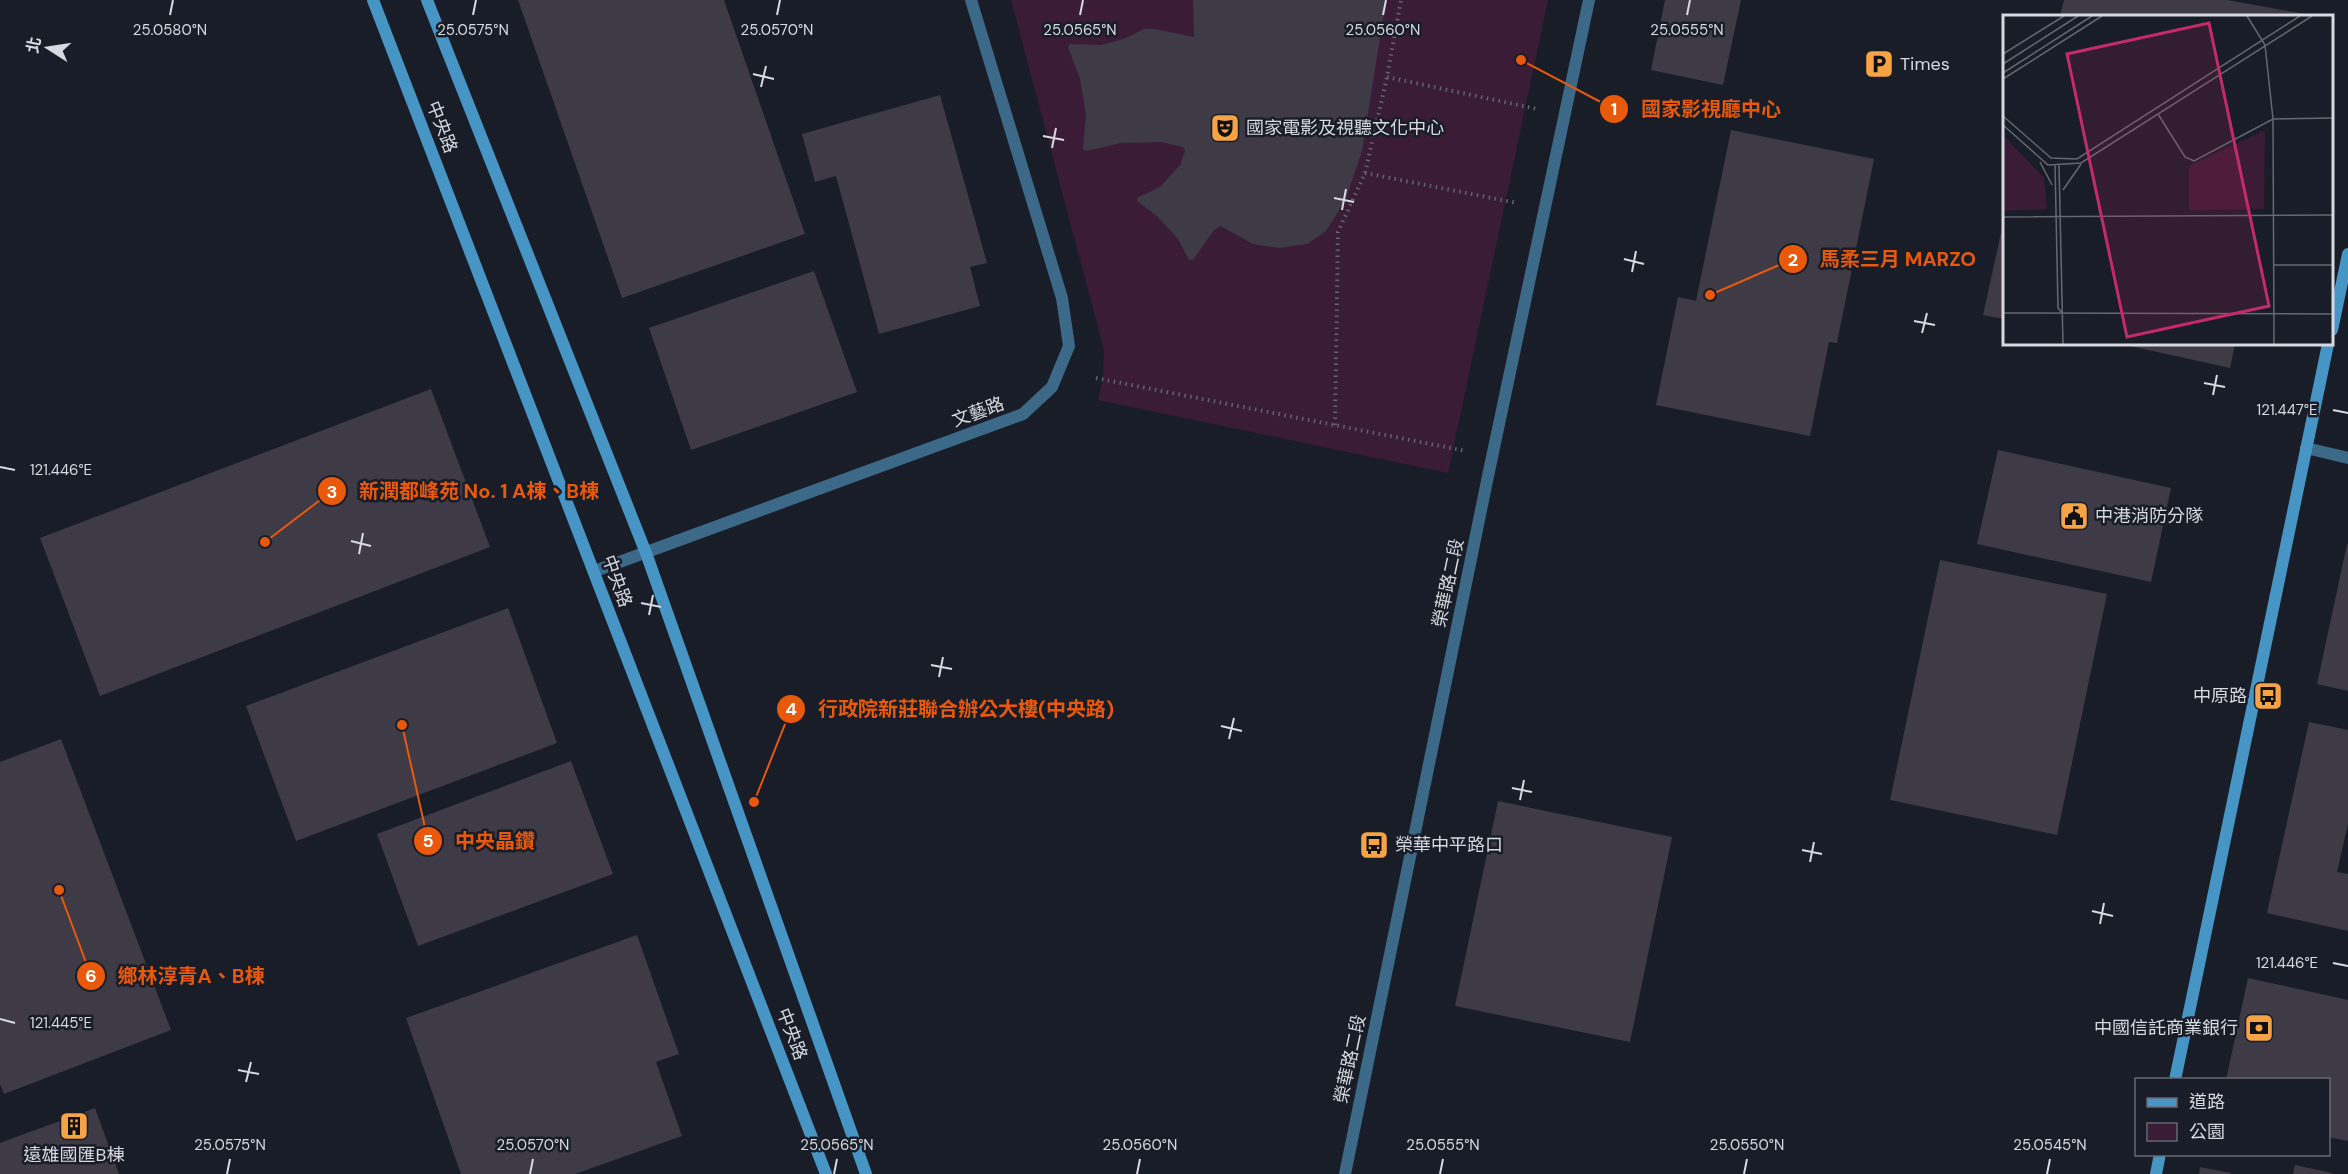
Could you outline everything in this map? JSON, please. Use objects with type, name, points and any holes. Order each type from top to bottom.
[{"type":"street","name":"中央路","points":[[373,0],[826,1174]]},
{"type":"street","name":"中央路","points":[[427,0],[646,553],[866,1174]]},
{"type":"street","name":"文藝路","points":[[595,571],[1023,414],[1052,387],[1069,346],[1062,298],[971,0]]},
{"type":"street","name":"榮華路二段","points":[[1345,1174],[1488,476],[1589,0]]},
{"type":"street","points":[[2333,321],[2348,254]]},
{"type":"street","points":[[2175,1078],[2328,345]]},
{"type":"street","points":[[2306,448],[2348,458]]},
{"type":"street","points":[[2156,1174],[2160,1156]]},
{"type":"path","points":[[1335,425],[1338,232],[1365,173],[1387,77],[1401,0]]},
{"type":"path","points":[[1387,77],[1537,109]]},
{"type":"path","points":[[1365,173],[1517,203]]},
{"type":"path","points":[[1096,378],[1466,451]]},
{"type":"green space","points":[[1011,0],[1548,0],[1448,473],[1098,400],[1103,379],[1104,350]]},
{"type":"building","points":[[518,0],[724,0],[805,234],[622,298]]},
{"type":"building","name":"國家電影及視聽文化中心","points":[[1193,0],[1386,0],[1362,151],[1345,201],[1326,231],[1307,244],[1279,248],[1253,244],[1221,226],[1214,230],[1193,260],[1189,260],[1178,239],[1158,217],[1137,201],[1137,198],[1160,187],[1180,165],[1185,151],[1183,147],[1161,142],[1121,143],[1086,151],[1083,149],[1086,114],[1080,79],[1068,47],[1070,44],[1101,45],[1124,39],[1144,29],[1194,37]]},
{"type":"building","points":[[1665,0],[1741,0],[1723,85],[1651,70]]},
{"type":"building","points":[[2064,0],[2227,0],[2311,15],[2060,15]]},
{"type":"building","points":[[940,95],[987,263],[970,267],[980,306],[879,334],[836,176],[815,182],[802,134]]},
{"type":"building","points":[[1731,130],[1874,159],[1837,343],[1829,342],[1810,436],[1656,405],[1678,297],[1696,301]]},
{"type":"building","points":[[2003,224],[2003,319],[1983,315]]},
{"type":"building","points":[[814,271],[857,392],[691,450],[649,328]]},
{"type":"building","points":[[2126,345],[2235,345],[2230,368]]},
{"type":"building","points":[[431,389],[490,547],[100,696],[40,538]]},
{"type":"building","name":"中港消防分隊","points":[[1998,450],[2171,488],[2151,582],[1977,544]]},
{"type":"building","points":[[2348,544],[2348,691],[2317,684]]},
{"type":"building","points":[[1940,560],[2107,594],[2057,835],[1890,800]]},
{"type":"building","points":[[508,608],[557,743],[296,841],[246,706]]},
{"type":"building","points":[[2309,722],[2348,730],[2348,824],[2337,872],[2348,874],[2348,931],[2267,913]]},
{"type":"building","points":[[61,739],[171,1030],[4,1094],[0,1084],[0,762]]},
{"type":"building","points":[[571,761],[613,874],[418,946],[377,834]]},
{"type":"building","points":[[1498,801],[1672,837],[1630,1042],[1455,1006]]},
{"type":"building","points":[[637,935],[679,1054],[656,1062],[682,1136],[575,1174],[461,1174],[406,1018]]},
{"type":"building","points":[[2248,978],[2348,1000],[2348,1141],[2330,1137],[2330,1078],[2226,1078]]},
{"type":"building","name":"遠雄國匯B棟","points":[[95,1108],[119,1174],[0,1174],[0,1143]]},
{"type":"building","points":[[2295,1165],[2332,1173],[2332,1174],[2293,1174]]},
{"type":"building","points":[[2200,1167],[2231,1173],[2199,1174]]},
{"type":"place","name":"國家影視廳中心","points":[[1521,60]]},
{"type":"place","name":"Times","points":[[1879,64]]},
{"type":"place","name":"國家電影及視聽文化中心","points":[[1225,128]]},
{"type":"place","name":"馬柔三月 MARZO","points":[[1710,295]]},
{"type":"place","name":"中港消防分隊","points":[[2074,516]]},
{"type":"place","name":"新潤都峰苑 No. 1 A棟、B棟","points":[[265,542]]},
{"type":"place","name":"中原路","points":[[2268,696]]},
{"type":"place","name":"中央晶鑽","points":[[402,725]]},
{"type":"place","name":"行政院新莊聯合辦公大樓(中央路)","points":[[754,802]]},
{"type":"place","name":"榮華中平路口","points":[[1374,845]]},
{"type":"place","name":"鄉林淳青A、B棟","points":[[59,890]]},
{"type":"place","name":"中國信託商業銀行","points":[[2259,1028]]},
{"type":"place","name":"遠雄國匯B棟","points":[[74,1126]]}]
